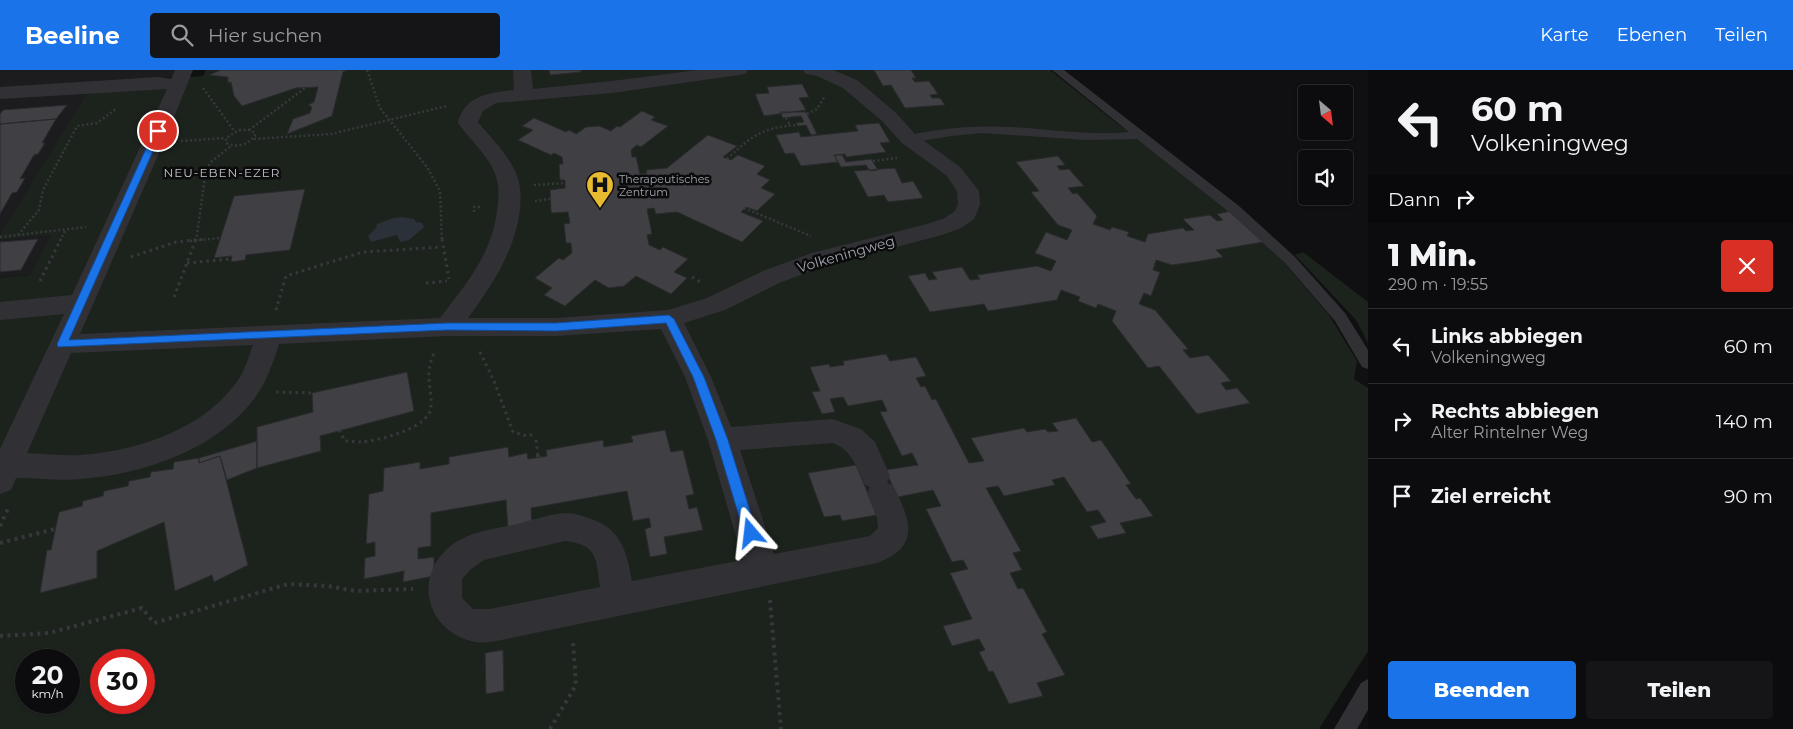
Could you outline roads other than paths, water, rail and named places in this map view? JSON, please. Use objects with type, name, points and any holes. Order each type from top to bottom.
[{"type":"street","points":[[522,70],[524,95]]},
{"type":"street","points":[[447,327],[498,256],[509,221],[508,180],[489,147],[468,123],[469,115],[475,106],[493,98],[524,95],[610,78],[739,70]]},
{"type":"street","name":"Volkeningweg","points":[[62,344],[447,327],[556,327],[669,319],[716,304],[771,277],[820,259],[934,230],[953,223],[965,215],[969,204],[968,191],[953,172],[909,139],[888,116],[850,84],[822,72],[812,70]]},
{"type":"street","points":[[0,93],[158,82],[180,77]]},
{"type":"street","points":[[180,77],[153,144],[81,303],[5,463],[81,467],[116,462],[159,450],[200,431],[228,410],[246,390],[260,363],[269,335]]},
{"type":"street","points":[[0,311],[81,303]]},
{"type":"street","points":[[669,319],[698,377],[722,440],[762,570]]},
{"type":"street","points":[[618,600],[610,551],[603,540],[592,532],[580,528],[565,527],[477,547],[465,553],[454,563],[447,575],[444,588],[445,601],[451,612],[460,620],[472,625],[487,626],[618,600],[762,570],[877,550],[890,541],[895,524],[865,450],[851,437],[832,431],[722,440]]},
{"type":"lane","points":[[1057,70],[1234,209],[1290,260],[1340,317],[1368,363]]},
{"type":"lane","points":[[909,139],[954,130],[993,130],[1088,138],[1116,138],[1142,135]]},
{"type":"lane","points":[[1345,729],[1368,690]]},
{"type":"place","name":"Therapeutisches Zentrum","points":[[600,209]]},
{"type":"district","name":"NEU-EBEN-EZER","points":[[222,172]]}]
